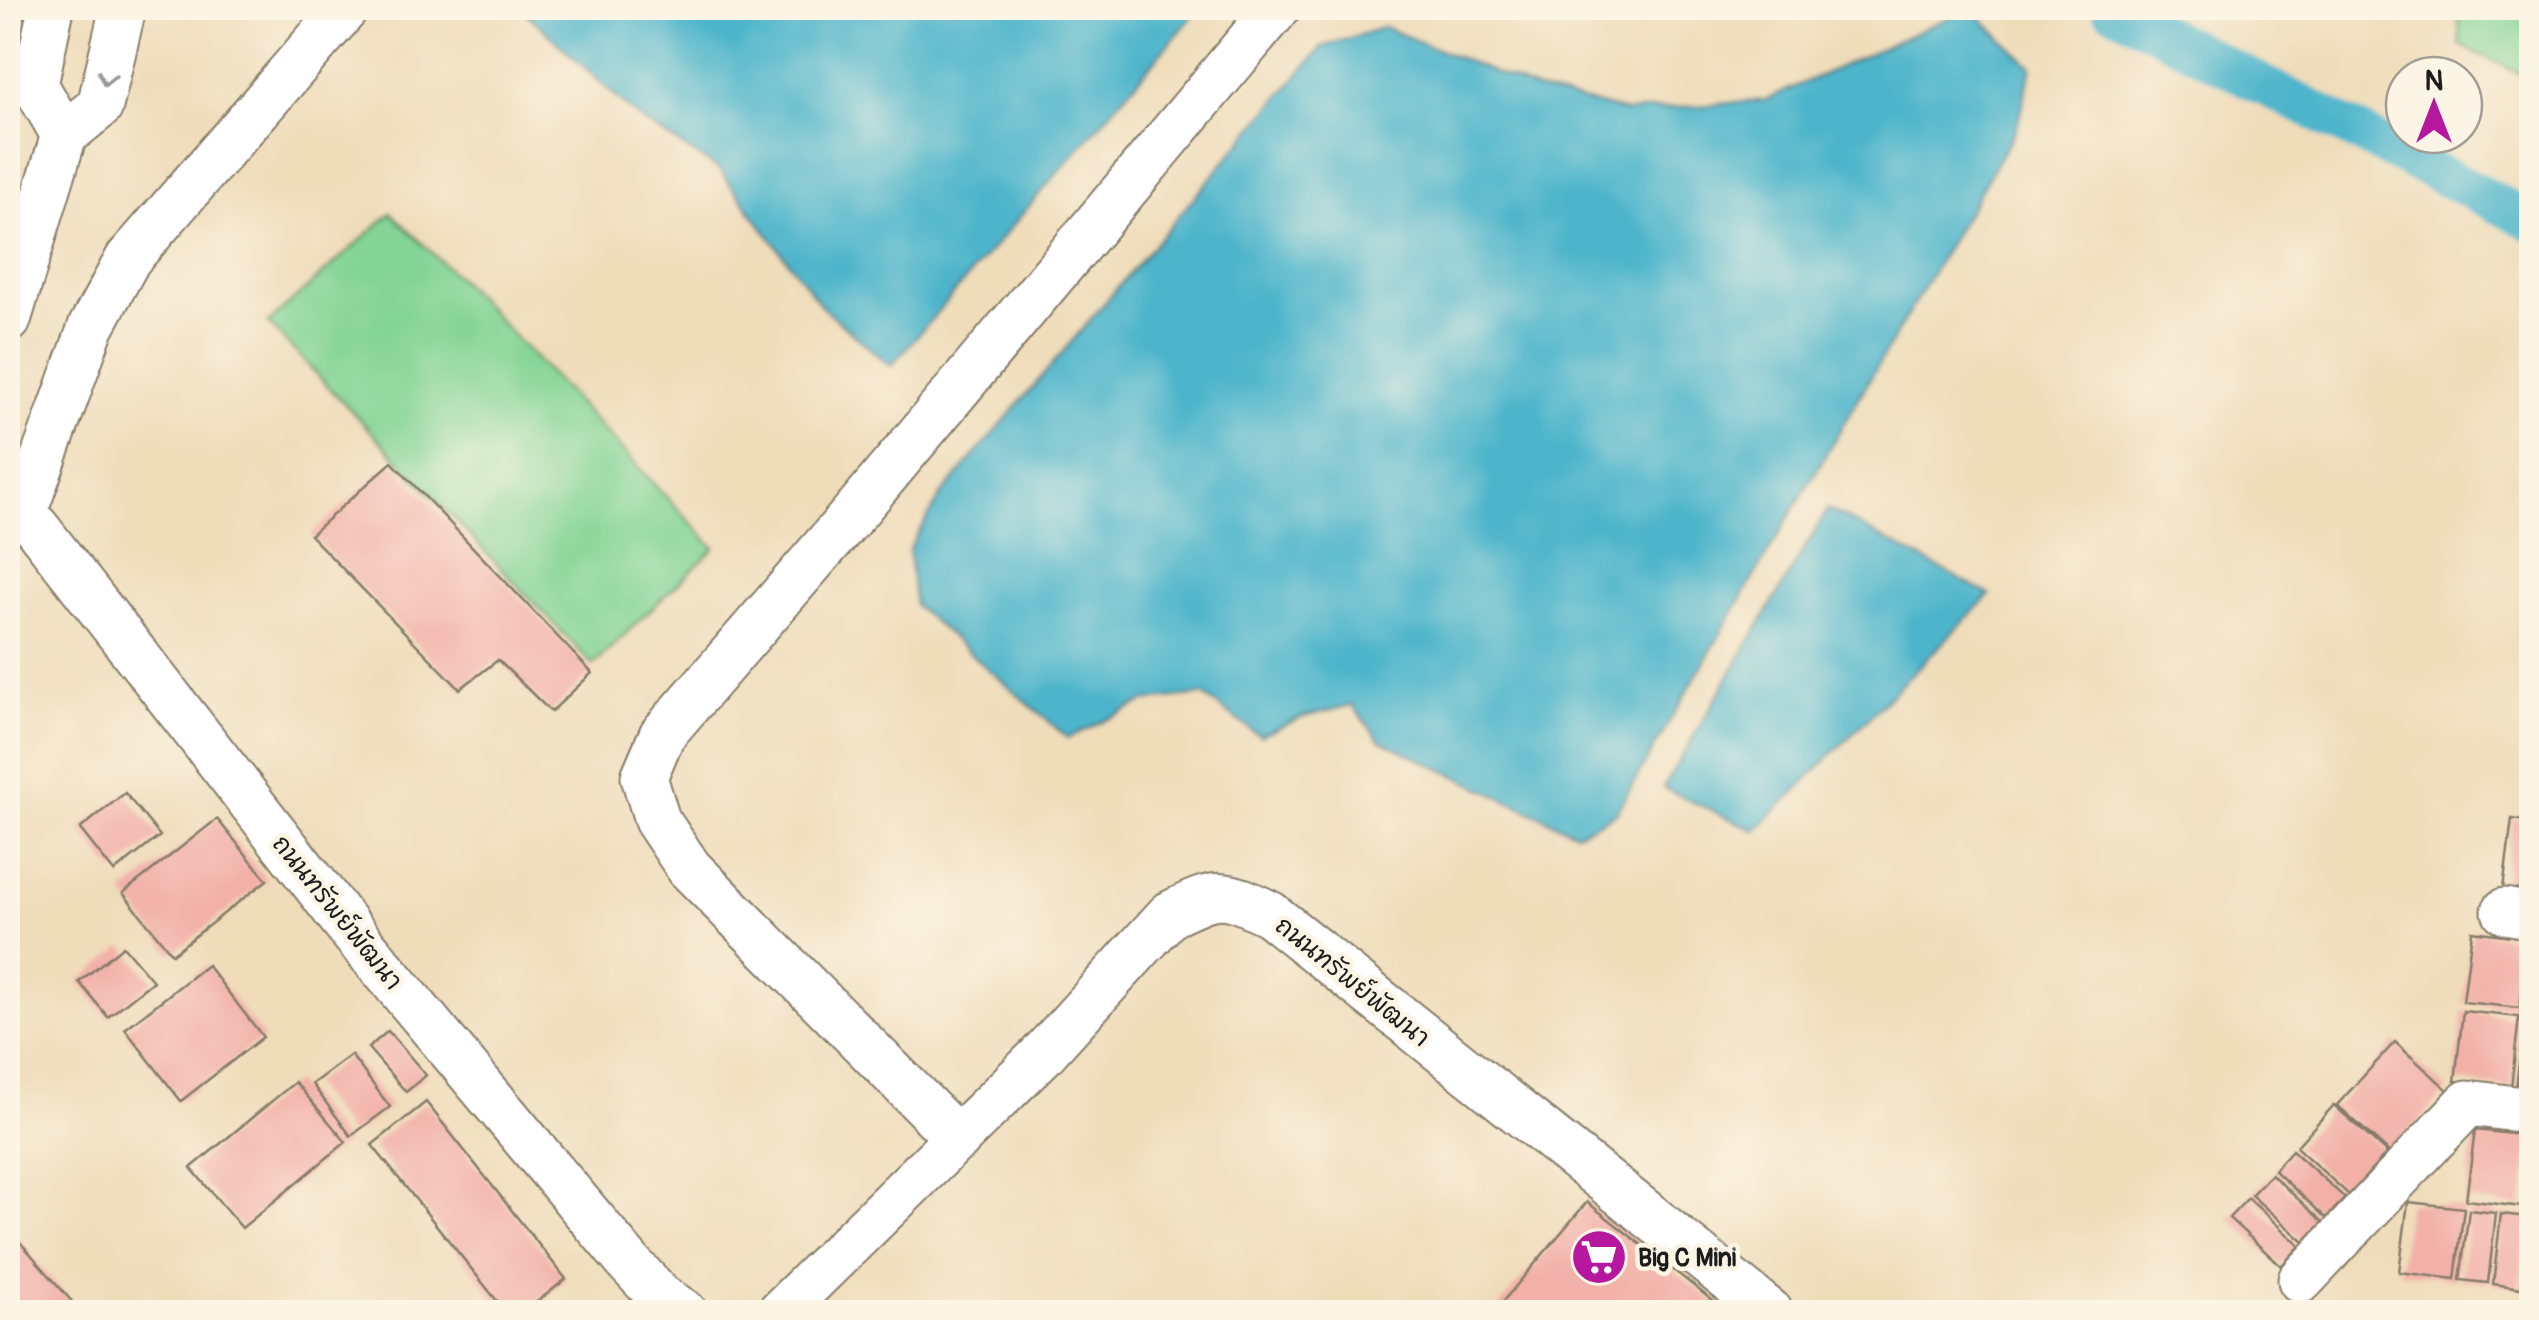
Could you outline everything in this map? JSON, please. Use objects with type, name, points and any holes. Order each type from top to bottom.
[{"type":"street","points":[[51,8],[35,84],[64,135]]},
{"type":"street","points":[[8,320],[64,135],[100,106],[123,8]]},
{"type":"street","points":[[16,506],[91,327],[128,259],[346,8]]},
{"type":"street","points":[[958,1138],[689,868],[658,820],[644,776],[662,735],[854,513],[1277,8]]},
{"type":"street","name":"ถนนทรัพย์พัฒนา","points":[[16,506],[352,933],[628,1262],[660,1297],[684,1312]]},
{"type":"street","name":"ถนนทรัพย์พัฒนา","points":[[780,1312],[1040,1057],[1170,914],[1198,900],[1228,894],[1270,914],[1770,1312]]},
{"type":"street","points":[[2300,1280],[2468,1103],[2532,1112]]},
{"type":"green space","points":[[2458,8],[2531,8],[2531,79],[2460,45]]},
{"type":"green space","points":[[391,213],[474,294],[715,548],[593,665],[268,323]]},
{"type":"water","points":[[521,8],[1200,8],[891,366],[823,308],[720,170],[641,120]]},
{"type":"water","points":[[1970,8],[2032,67],[2016,129],[1616,813],[1576,833],[1380,740],[1352,705],[1303,717],[1260,736],[1203,695],[1146,701],[1068,738],[914,605],[909,549],[942,494],[1322,47],[1384,27],[1536,90],[1627,112],[1766,100]]},
{"type":"water","points":[[1828,509],[1990,595],[1756,831],[1663,788]]},
{"type":"building","points":[[392,462],[592,673],[551,712],[498,660],[460,689],[310,535]]},
{"type":"building","points":[[125,793],[160,836],[114,872],[80,829]]},
{"type":"building","points":[[217,819],[267,880],[172,954],[123,893]]},
{"type":"building","points":[[2512,819],[2532,822],[2531,893],[2503,889]]},
{"type":"building","points":[[2472,931],[2528,938],[2520,1008],[2463,1002]]},
{"type":"building","points":[[123,946],[153,981],[108,1017],[79,982]]},
{"type":"building","points":[[207,965],[263,1037],[181,1101],[125,1029]]},
{"type":"building","points":[[2532,971],[2532,1010],[2524,1009]]},
{"type":"building","points":[[2463,1011],[2519,1017],[2511,1088],[2455,1081]]},
{"type":"building","points":[[2524,1019],[2532,1020],[2532,1091],[2516,1089]]},
{"type":"building","points":[[388,1031],[426,1075],[406,1092],[368,1048]]},
{"type":"building","points":[[2395,1042],[2448,1090],[2390,1153],[2337,1105]]},
{"type":"building","points":[[351,1055],[390,1107],[351,1136],[312,1084]]},
{"type":"building","points":[[295,1082],[346,1142],[242,1228],[191,1168]]},
{"type":"building","points":[[426,1102],[566,1279],[524,1312],[506,1312],[372,1145]]},
{"type":"building","points":[[2334,1105],[2387,1153],[2349,1195],[2296,1147]]},
{"type":"building","points":[[2475,1130],[2531,1136],[2522,1207],[2466,1200]]},
{"type":"building","points":[[2292,1150],[2345,1198],[2326,1218],[2274,1170]]},
{"type":"building","points":[[2271,1174],[2323,1222],[2304,1242],[2251,1195]]},
{"type":"building","points":[[2248,1198],[2300,1246],[2281,1266],[2229,1218]]},
{"type":"building","name":"Big C Mini","points":[[1587,1202],[1727,1312],[1494,1312]]},
{"type":"building","points":[[2408,1202],[2464,1208],[2455,1279],[2399,1272]]},
{"type":"building","points":[[2469,1210],[2496,1213],[2488,1283],[2460,1280]]},
{"type":"building","points":[[2501,1214],[2529,1217],[2521,1288],[2493,1284]]},
{"type":"building","points":[[14,1235],[81,1312],[8,1312],[8,1241]]},
{"type":"building","points":[[2532,1255],[2532,1290],[2525,1289]]},
{"type":"waterway","points":[[2111,8],[2532,221]]},
{"type":"place","name":"Big C Mini","points":[[1599,1257]]}]
